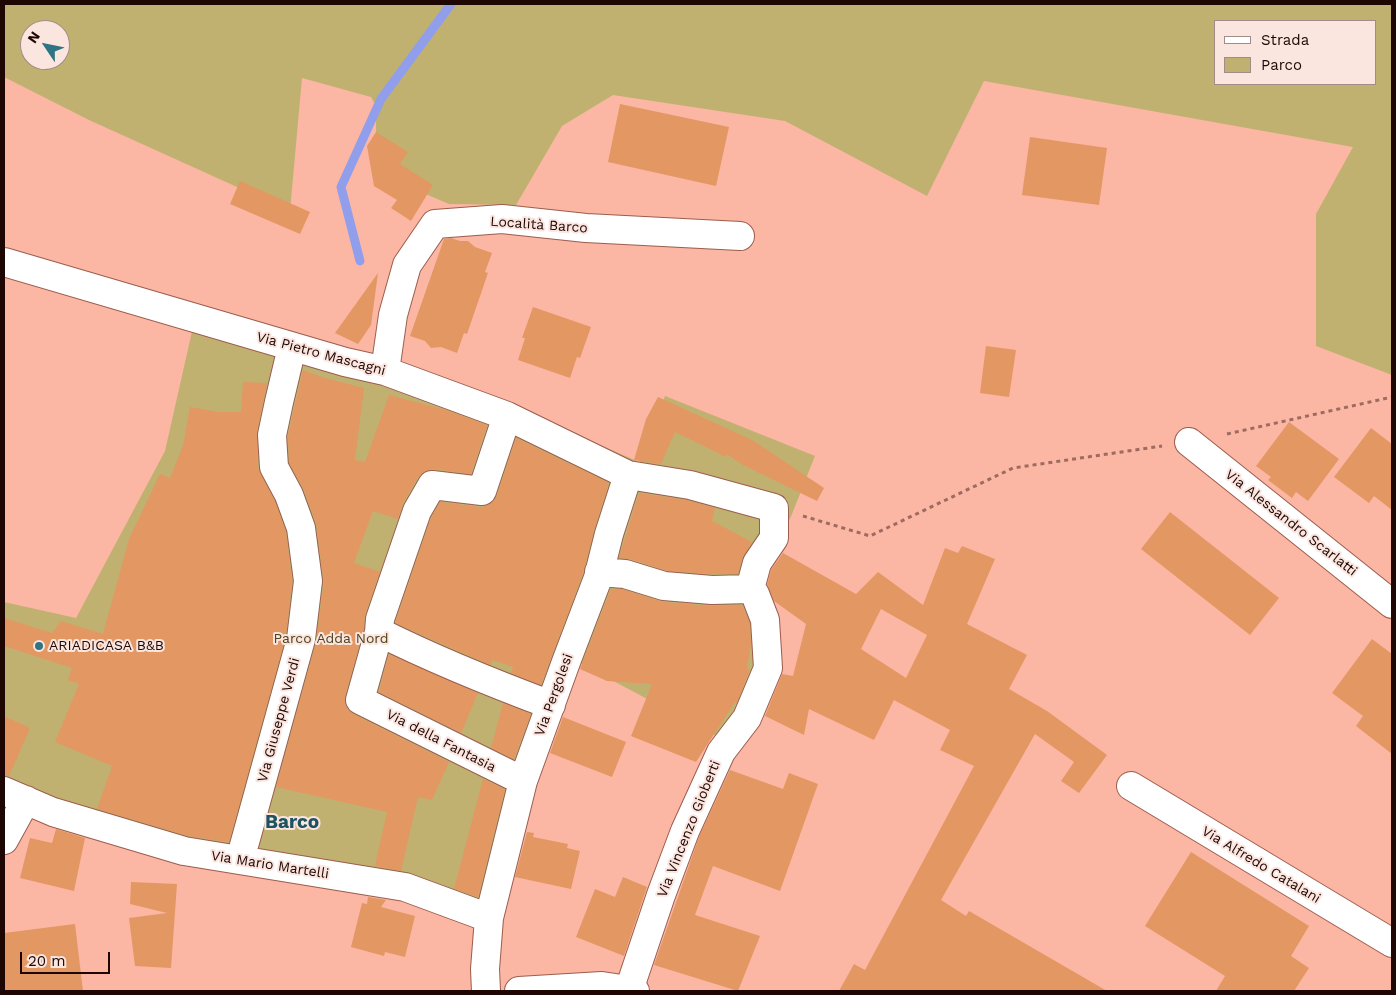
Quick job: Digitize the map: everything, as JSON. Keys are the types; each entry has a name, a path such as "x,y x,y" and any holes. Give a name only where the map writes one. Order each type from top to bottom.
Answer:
{"street":[{"name":"Località Barco","path":"386,371 393,315 407,266 435,224 502,219 586,228 740,236"},
{"name":"Via Pietro Mascagni","path":"4,262 292,347 386,371 508,416 628,475 690,485 774,508"},
{"name":"Via Giuseppe Verdi","path":"240,860 301,639 308,581 301,528 274,467 272,435 292,347"},
{"path":"508,416 482,491 432,484 417,511 380,619 379,632 431,658 498,686 552,705"},
{"name":"Via Alessandro Scarlatti","path":"1189,442 1392,604"},
{"name":"Via Pergolesi","path":"489,918 523,781 599,572 628,475"},
{"path":"599,572 626,574 664,586 712,590 750,589 757,563 774,538 774,508"},
{"name":"Via Vincenzo Gioberti","path":"632,991 661,895 685,830 721,752 747,718 768,668 765,620 755,594 750,589"},
{"name":"Via della Fantasia","path":"379,632 360,700 523,781"},
{"name":"Via Alfredo Catalani","path":"1131,786 1392,944"},
{"name":"Via Mario Martelli","path":"4,840 15,796 53,812 184,851 406,888 489,918"},
{"path":"486,991 485,969 489,918"},
{"path":"519,991 602,986 632,991"}],"path":[{"path":"774,508 870,536 1013,468 1189,442 1392,398"}],"green space":[{"path":"4,4 1392,4 1392,375 1316,346 1316,214 1353,147 984,81 927,196 785,121 613,95 562,126 516,205 449,204 376,173 376,106 371,97 302,78 290,211 89,120 4,77"},
{"name":"Parco Adda Nord","path":"193,327 354,366 462,385 639,462 665,396 815,456 792,514 768,565 753,608 756,664 726,741 574,660 494,912 4,800 4,602 76,618 165,451"}],"building":[{"path":"620,104 729,127 716,186 608,162"},
{"path":"376,132 408,152 400,164 433,185 411,221 391,208 397,200 374,186 367,146"},
{"path":"1030,137 1107,148 1099,205 1022,195"},
{"path":"240,181 310,212 300,234 230,204"},
{"path":"451,238 468,241 475,247 492,253 485,272 488,273 467,334 464,333 457,353 441,347 431,348 425,341 410,336 444,239"},
{"path":"378,273 371,325 358,344 335,333"},
{"path":"533,307 591,327 580,358 577,357 570,378 518,360 525,338 522,338"},
{"path":"986,346 1016,350 1009,397 980,393"},
{"path":"303,370 364,388 355,460 365,462 389,395 446,410 487,425 471,474 434,469 426,471 418,477 403,503 398,519 373,511 354,563 380,572 365,614 364,629 345,696 347,709 353,714 449,762 432,800 418,797 401,871 375,866 387,812 276,787 316,643 324,583 316,523 304,490 289,463 288,436"},
{"path":"243,382 267,383 257,432 258,468 275,501 286,532 292,581 286,636 229,842 188,836 97,809 112,766 55,742 79,684 68,680 72,668 4,646 4,618 52,633 61,621 103,634 129,539 160,474 170,478 183,446 190,407 218,412 241,412"},
{"path":"658,397 752,440 824,488 817,501 743,465 727,454 726,457 675,432 661,464 634,460 646,419"},
{"path":"1289,422 1339,459 1308,501 1296,492 1292,498 1268,480 1271,477 1256,466"},
{"path":"1371,428 1392,444 1392,510 1374,496 1369,503 1334,477"},
{"path":"516,438 609,483 583,573 541,685 511,673 513,667 493,660 490,665 395,623 431,518 440,502 480,507 487,506 493,502 497,496"},
{"path":"639,493 687,500 715,508 712,521 752,542 742,559 738,574 667,571 630,559 619,558"},
{"path":"1170,512 1279,598 1250,635 1141,549"},
{"path":"962,546 995,559 967,624 1027,655 1009,689 1047,711 1107,755 1079,793 1061,781 1074,762 1035,734 941,900 966,916 969,911 1107,991 839,991 854,964 865,970 974,766 940,750 950,730 894,700 874,740 809,709 804,735 765,716 782,674 793,676 806,624 774,601 767,585 771,570 783,553 856,594 878,572 923,605 945,548 958,553","holes":["881,609 927,635 906,678 861,649"]},
{"path":"611,589 622,589 663,602 711,606 742,605 750,623 751,644 747,669 750,669 737,703 735,702 696,762 631,736 652,684 607,681 580,669"},
{"path":"1372,639 1392,654 1392,754 1356,726 1363,716 1332,693"},
{"path":"389,654 478,693 461,733 379,692"},
{"path":"503,703 531,714 514,759 491,748"},
{"path":"4,716 30,728 9,776 4,776"},
{"path":"563,717 626,742 612,777 550,753"},
{"path":"730,770 783,789 789,773 818,784 780,891 713,866 695,915 760,936 738,991 654,965 699,837"},
{"path":"483,779 505,789 478,897 454,889"},
{"path":"56,829 85,838 74,891 20,878 30,838 52,843"},
{"path":"527,832 534,833 533,837 568,844 567,848 580,851 571,889 515,877"},
{"path":"1191,852 1309,926 1291,956 1309,968 1294,991 1216,991 1225,976 1145,926"},
{"path":"623,877 647,887 624,956 576,937 595,889 615,897"},
{"path":"131,882 177,884 171,968 135,966 129,918 167,913 130,904"},
{"path":"368,897 386,900 381,907 415,916 405,957 385,952 384,956 351,947 362,903 367,904"},
{"path":"75,924 83,991 4,991 4,933"}],"waterway":[{"path":"360,261 341,187 381,99 451,4"}],"place":[{"name":"ARIADICASA B&B","path":"39,646"}],"district":[{"name":"Barco","path":"292,822"}]}
